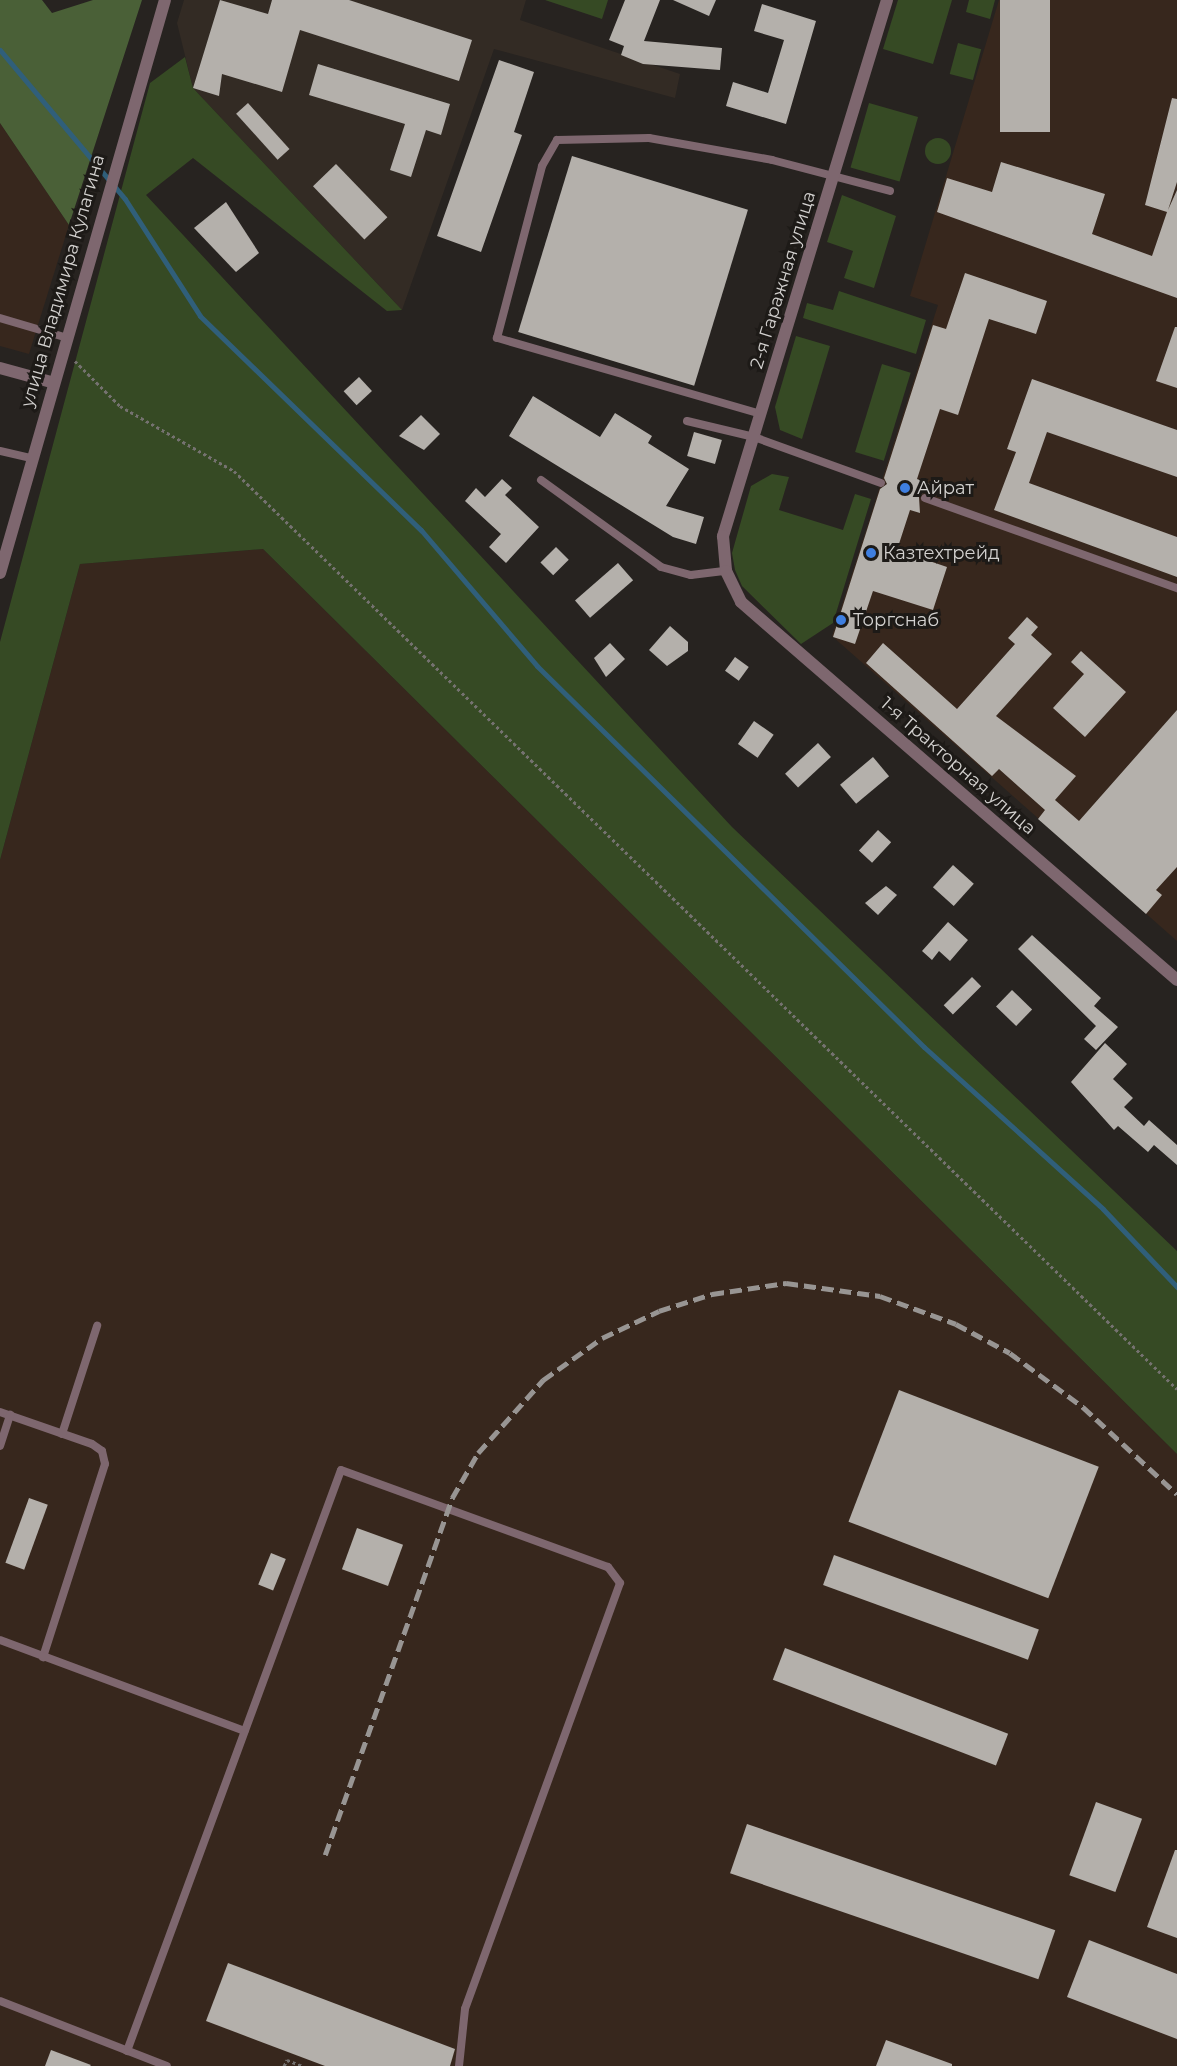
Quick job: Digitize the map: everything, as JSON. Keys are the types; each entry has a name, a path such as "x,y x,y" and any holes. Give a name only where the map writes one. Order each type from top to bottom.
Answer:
{"street":[{"name":"улица Владимира Кулагина","path":"0,573 51,382 165,0"},
{"name":"2-я Гаражная улица","path":"726,571 723,536 887,0"},
{"path":"0,368 51,382"},
{"name":"1-я Тракторная улица","path":"726,571 741,602 1177,980"}],"lane":[{"path":"761,414 497,338 542,166 557,140 650,138 834,176 890,191"},
{"path":"0,318 63,342"},
{"path":"687,421 754,437 881,483"},
{"path":"0,451 30,458"},
{"path":"541,480 661,567 691,575 726,571"},
{"path":"925,498 1177,588"},
{"path":"62,1434 97,1326"},
{"path":"0,1412 102,1451 105,1464 43,1657"},
{"path":"0,1446 10,1415"},
{"path":"127,2051 341,1470 616,1573 617,1596 465,2009 459,2066"},
{"path":"0,1640 245,1731"},
{"path":"0,2001 167,2066"}],"path":[{"path":"63,342 120,406 234,471 1177,1389"},
{"path":"284,2066 287,2060 303,2066"}],"shaded area":[{"path":"184,0 526,0 520,20 680,74 675,98 494,49 402,310 193,88 177,23"},
{"path":"999,0 1177,0 1177,941 832,636 938,305 910,296"},
{"path":"0,123 69,225 29,354 0,346"},
{"path":"263,549 1177,1454 1177,2066 0,2066 0,860 80,564"}],"green space":[{"path":"0,0 42,0 52,13 93,0 142,0 69,225 0,123"},
{"path":"545,0 608,0 602,19"},
{"path":"898,0 952,0 933,64 883,49"},
{"path":"969,0 995,0 990,19 966,12"},
{"path":"958,43 981,49 973,80 950,74"},
{"path":"185,57 193,88 402,310 387,311 193,158 146,195 732,827 1177,1251 1177,1454 263,549 80,564 0,860 0,642 150,83"},
{"path":"869,103 918,117 900,181 851,167"},
{"path":"938,138 947,142 951,151 947,160 938,164 929,160 925,151 929,142"},
{"path":"842,195 896,216 874,288 844,278 853,251 827,242"},
{"path":"839,291 926,320 916,354 803,318 807,303 833,310"},
{"path":"796,336 830,346 802,439 780,430 775,407"},
{"path":"882,364 911,373 884,461 855,452"},
{"path":"772,474 789,477 779,510 843,530 855,494 871,499 833,623 801,644 742,586 735,570 732,553 751,486"}],"building":[{"path":"220,0 268,14 272,0 349,0 472,40 459,81 300,30 282,92 222,74 219,96 193,88"},
{"path":"625,0 660,0 644,41 722,48 720,70 643,64 621,55 624,46 609,40"},
{"path":"673,0 716,0 709,16"},
{"path":"1000,0 1050,0 1050,132 1000,132"},
{"path":"762,4 816,21 786,124 726,106 733,82 768,93 784,40 754,31"},
{"path":"499,60 534,72 514,132 522,135 481,252 437,236"},
{"path":"318,64 450,104 441,135 426,130 411,177 390,170 405,124 309,95"},
{"path":"1172,98 1177,99 1177,182 1168,210 1177,190 1177,298 937,212 947,178 992,192 1001,162 1105,194 1092,234 1152,256 1167,212 1145,205"},
{"path":"248,103 289,149 278,160 236,114"},
{"path":"572,156 748,210 694,386 518,332"},
{"path":"336,164 387,217 364,239 313,186"},
{"path":"226,202 259,253 236,272 194,228"},
{"path":"965,273 1047,301 1036,334 989,319 958,415 940,409 917,479 930,484 919,497 920,513 910,510 897,550 947,567 933,610 873,591 855,644 833,637 880,489 887,484 884,478 933,325 946,329"},
{"path":"1175,327 1177,327 1177,388 1156,381"},
{"path":"359,377 372,391 357,405 344,391"},
{"path":"1032,379 1177,430 1177,477 1047,432 1029,483 1177,537 1177,577 994,510 1016,452 1007,449"},
{"path":"533,396 600,437 615,413 652,436 648,443 689,469 666,506 704,517 696,544 673,537 509,436"},
{"path":"421,415 440,434 424,450 399,436"},
{"path":"694,432 722,440 715,464 687,456"},
{"path":"502,479 512,488 505,495 539,527 506,563 489,547 501,534 465,501 476,488 485,497"},
{"path":"556,547 569,560 553,575 540,563"},
{"path":"618,563 633,580 590,618 575,600"},
{"path":"1027,617 1038,627 1031,635 1052,654 996,716 1076,776 1055,800 1079,821 1177,710 1177,867 1156,890 1162,895 1146,914 1038,819 1045,810 999,769 992,776 866,663 883,643 957,709 1015,644 1008,638"},
{"path":"670,626 688,642 688,651 667,666 649,650"},
{"path":"610,643 625,659 606,677 594,658"},
{"path":"1081,651 1126,692 1085,737 1053,708 1084,674 1071,662"},
{"path":"735,657 749,667 739,681 725,671"},
{"path":"754,721 774,735 758,758 738,744"},
{"path":"818,743 831,757 798,788 785,774"},
{"path":"873,757 889,776 856,804 840,785"},
{"path":"878,830 891,842 872,863 859,850"},
{"path":"953,865 974,884 954,906 933,887"},
{"path":"886,886 897,895 878,915 865,903"},
{"path":"948,922 968,940 950,961 939,951 932,960 922,951"},
{"path":"1032,935 1101,998 1094,1006 1118,1027 1096,1050 1084,1039 1096,1026 1018,949"},
{"path":"972,977 981,986 953,1014 944,1005"},
{"path":"1012,990 1032,1009 1016,1026 996,1007"},
{"path":"1105,1043 1127,1064 1113,1079 1133,1098 1124,1107 1144,1126 1149,1120 1177,1145 1177,1165 1154,1145 1148,1152 1118,1126 1114,1130 1071,1082"},
{"path":"899,1390 1099,1467 1048,1598 848,1522"},
{"path":"29,1498 48,1505 24,1570 5,1563"},
{"path":"357,1528 403,1545 388,1586 342,1569"},
{"path":"271,1553 286,1559 273,1591 258,1585"},
{"path":"834,1555 1039,1630 1028,1660 823,1585"},
{"path":"785,1648 1008,1734 996,1765 773,1680"},
{"path":"1096,1802 1142,1819 1115,1892 1069,1875"},
{"path":"747,1824 1055,1930 1038,1979 730,1873"},
{"path":"1175,1850 1177,1850 1177,1938 1147,1927"},
{"path":"1089,1940 1177,1974 1177,2039 1067,1997"},
{"path":"228,1963 455,2049 450,2066 325,2066 206,2021"},
{"path":"886,2040 952,2064 952,2066 876,2066"},
{"path":"51,2050 91,2065 45,2066"}],"waterway":[{"path":"0,50 125,199 200,316 421,530 537,666 924,1047 1103,1209 1177,1287"}],"railway":[{"path":"325,1855 452,1498 478,1453 543,1380 602,1338 659,1311 712,1294 786,1283 880,1296 956,1324 1010,1353 1083,1407 1177,1494"}],"place":[{"name":"Айрат","path":"905,488"},
{"name":"Казтехтрейд","path":"871,553"},
{"name":"Торгснаб","path":"841,620"}]}
